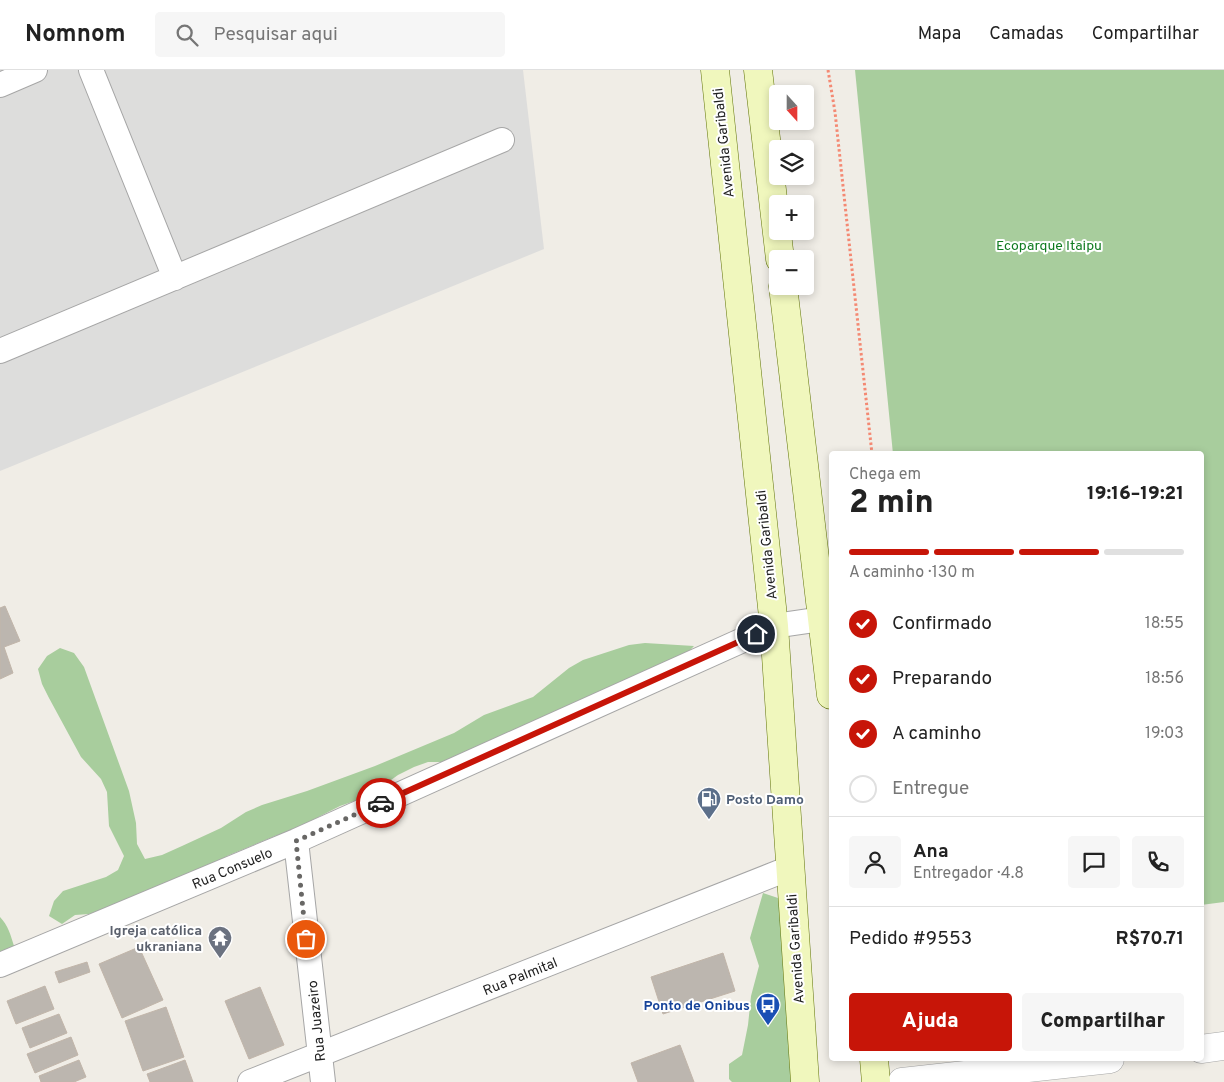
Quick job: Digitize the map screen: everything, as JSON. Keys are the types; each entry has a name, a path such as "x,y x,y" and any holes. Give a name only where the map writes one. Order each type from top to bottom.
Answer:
{"main road":[{"name":"Avenida Garibaldi","path":"715,70 774,626 805,1082"},
{"path":"758,70 779,250"},
{"path":"784,295 829,678"},
{"path":"874,1061 876,1082"}],"street":[{"path":"0,85 36,70"},
{"path":"91,70 175,278"},
{"path":"0,351 502,140"},
{"name":"Rua Consuelo","path":"0,965 296,841 774,626 822,619"},
{"name":"Rua Juazeiro","path":"296,841 323,1082"},
{"name":"Rua Palmital","path":"250,1082 320,1056 790,868"},
{"path":"1204,1048 1224,1046"},
{"path":"902,1082 1092,1061"}],"path":[{"path":"828,70 835,112 872,451"}],"shaded area":[{"path":"0,70 523,70 544,249 0,471"}],"green space":[{"name":"Ecoparque Itaipu","path":"855,70 1224,70 1224,902 1204,905 1204,451 893,451"},
{"path":"645,643 694,646 676,665 444,762 428,762 414,767 398,775 369,796 340,806 291,831 227,856 211,866 119,902 105,910 75,915 62,924 49,916 54,901 63,891 106,877 118,870 124,856 109,826 107,792 101,779 81,757 42,684 38,669 47,656 60,648 74,653 84,667 129,791 136,823 137,844 145,859 162,855 221,828 246,812 262,805 375,766 454,733 484,715 533,697 569,668 583,660 629,645"},
{"path":"763,893 778,898 788,909 800,1082 732,1082 729,1079 729,1064 742,1055 751,996 759,966 750,938"},
{"path":"0,917 7,927 14,946 0,957"}],"building":[{"path":"5,606 20,641 4,647 13,673 0,679 0,608"},
{"path":"139,947 163,1000 122,1018 99,964"},
{"path":"723,953 735,991 663,1014 651,977"},
{"path":"87,962 90,972 59,983 55,972"},
{"path":"45,986 54,1009 16,1024 7,1001"},
{"path":"260,987 284,1045 249,1059 225,1001"},
{"path":"166,1007 184,1057 143,1071 125,1021"},
{"path":"59,1014 67,1033 30,1048 22,1028"},
{"path":"71,1037 78,1055 35,1073 27,1054"},
{"path":"680,1045 694,1082 638,1082 631,1063"},
{"path":"79,1060 86,1077 74,1082 41,1082 39,1076"},
{"path":"185,1060 193,1082 150,1082 147,1074"}],"way so far":[{"path":"306,939 296,841 381,803"}],"place":[{"name":"Posto Damo","path":"709,820"},
{"name":"Igreja católica ukraniana","path":"220,959"},
{"name":"Ponto de Onibus","path":"768,1026"}],"route":[{"path":"381,803 756,634"}]}
